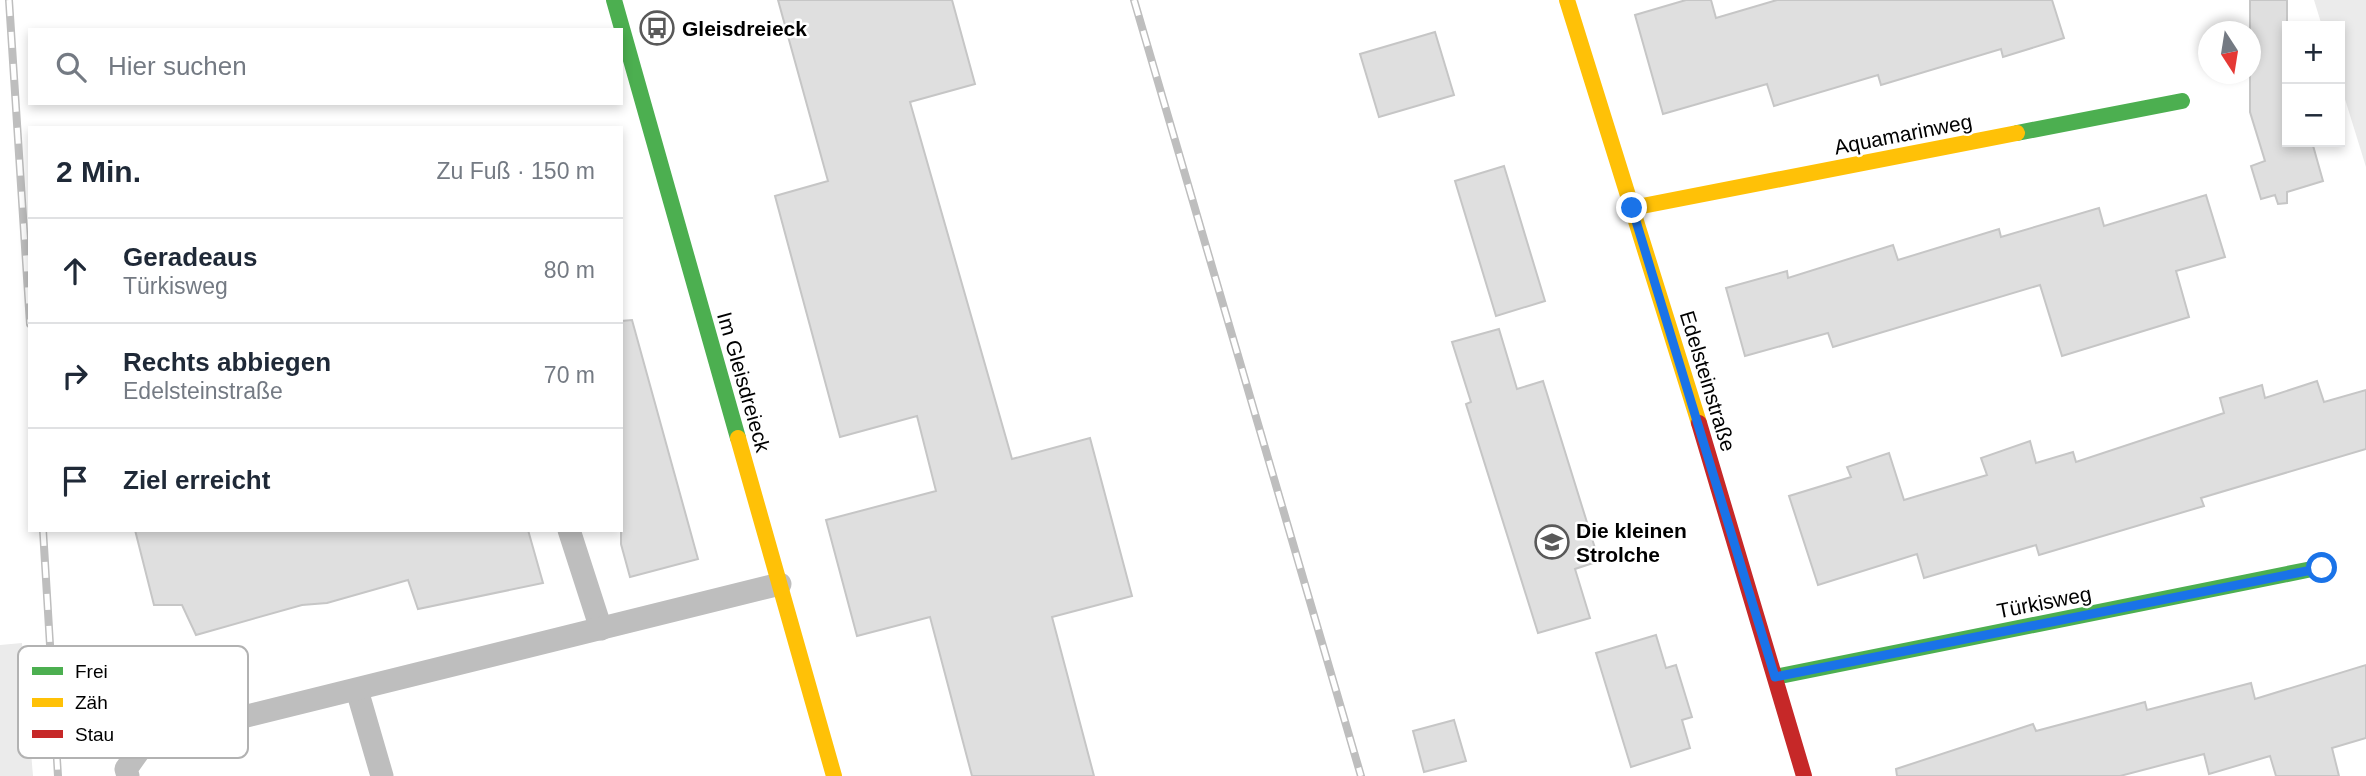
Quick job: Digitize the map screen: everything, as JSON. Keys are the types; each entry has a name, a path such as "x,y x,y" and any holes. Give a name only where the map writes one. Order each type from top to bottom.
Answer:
{"street":[{"name":"Im Gleisdreieck","path":"614,0 622,28"},
{"name":"Edelsteinstraße","path":"1567,0 1804,776"},
{"name":"Im Gleisdreieck","path":"623,32 834,776"},
{"name":"Aquamarinweg","path":"1632,208 2182,101"},
{"name":"Türkisweg","path":"1775,677 2322,568"}],"lane":[{"path":"570,532 601,629"},
{"path":"248,716 780,584"},
{"path":"357,690 382,776"},
{"path":"128,776 126,769 134,758"}],"shaded area":[{"path":"2314,0 2366,0 2366,167 2345,99 2345,21 2320,21"},
{"path":"22,643 22,646 18,646 18,758 32,758 33,776 0,776 0,645"}],"building":[{"path":"778,0 952,0 975,84 910,102 1012,459 1090,438 1132,596 1052,617 1094,776 972,776 930,617 857,636 826,520 936,491 917,416 840,437 775,196 828,181"},
{"path":"1686,0 1711,0 1716,18 1777,0 2052,0 2064,38 2003,57 2001,49 1881,85 1878,75 1774,106 1767,84 1663,114 1635,15"},
{"path":"2250,0 2287,0 2287,21 2282,21 2282,147 2313,147 2323,181 2287,192 2287,203 2278,204 2275,195 2261,199 2251,166 2265,161 2250,112 2250,84 2261,84 2261,21 2250,21"},
{"path":"1435,32 1454,95 1379,117 1360,54"},
{"path":"1504,166 1545,301 1496,316 1455,181"},
{"path":"2206,195 2225,257 2176,271 2189,317 2062,356 2040,285 1833,347 1828,333 1745,356 1726,288 1787,271 1788,278 1893,245 1898,260 1999,229 2001,237 2099,208 2104,226"},
{"path":"632,320 698,559 630,577 621,544 623,321"},
{"path":"1499,329 1517,389 1543,381 1599,561 1575,569 1590,618 1538,633 1466,404 1471,402 1452,342"},
{"path":"2317,381 2324,402 2366,390 2366,449 2201,498 2204,506 2039,555 2036,545 1924,578 1917,554 1818,585 1789,496 1851,477 1847,467 1889,453 1904,500 1987,475 1981,458 2030,441 2036,463 2073,452 2076,462 2224,413 2220,398 2262,385 2265,398"},
{"path":"136,532 529,532 543,583 418,609 408,580 327,603 302,605 196,635 182,605 154,605"},
{"path":"1656,635 1666,668 1676,665 1692,717 1682,720 1690,748 1631,767 1596,653"},
{"path":"2366,665 2366,738 2332,748 2339,776 2276,776 2270,756 2209,774 2204,754 2120,776 1897,776 1896,769 2033,724 2036,731 2145,702 2147,710 2251,683 2255,699"},
{"path":"1454,720 1466,761 1424,772 1413,731"}],"railway":[{"path":"9,0 28,293"},
{"path":"1134,0 1361,776"},
{"path":"43,532 50,646"},
{"path":"57,758 58,776"}],"traffic: fast":[{"path":"614,0 622,28"},
{"path":"623,32 738,438"},
{"path":"2017,133 2182,101"},
{"path":"1775,677 2322,567"}],"traffic: slow":[{"path":"1567,0 1699,423"},
{"path":"1632,208 2017,133"},
{"path":"738,438 834,776"}],"traffic: jam":[{"path":"1699,423 1804,776"}],"place":[{"name":"Gleisdreieck","path":"657,28"},
{"name":"Die kleinen Strolche","path":"1552,542"}],"route":[{"path":"1632,208 1775,677 2322,568"}]}
